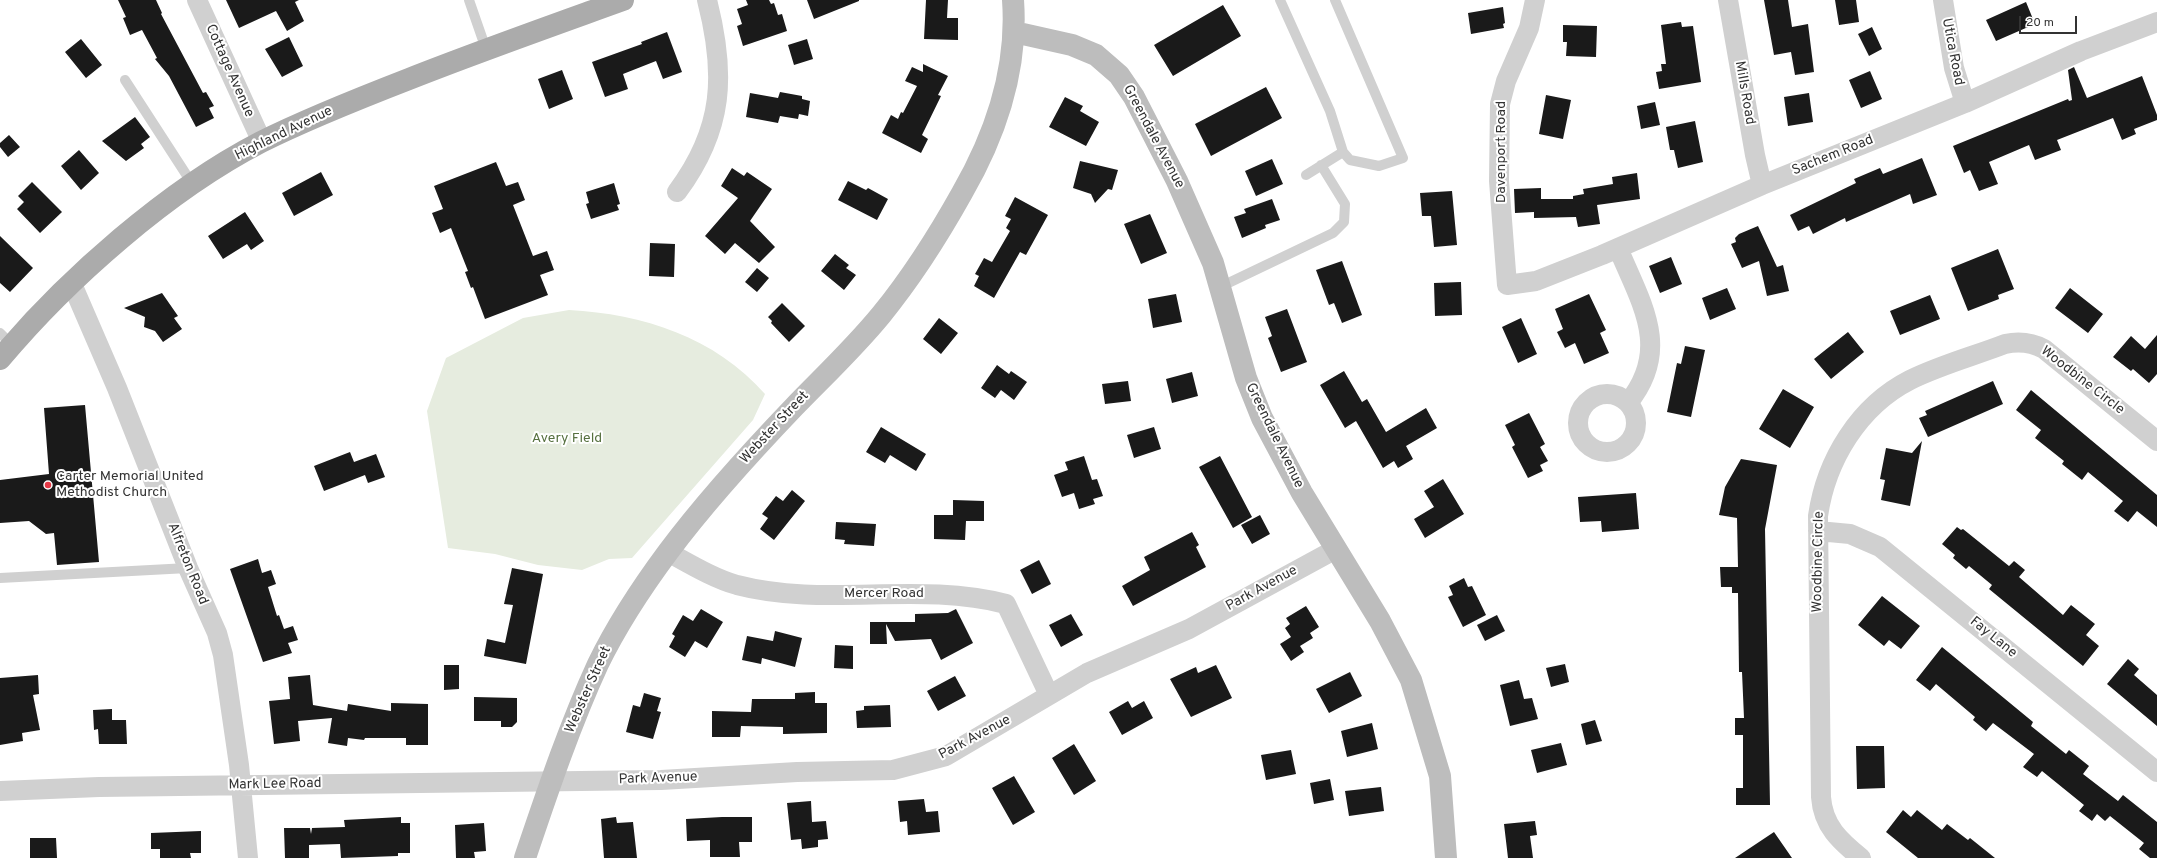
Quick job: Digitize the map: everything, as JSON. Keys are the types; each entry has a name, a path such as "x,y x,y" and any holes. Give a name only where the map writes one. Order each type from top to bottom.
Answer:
{"main road":[{"name":"Highland Avenue","path":"4,346 134,229 193,184 262,142 358,99 486,49 623,0"}],"street":[{"name":"Cottage Avenue","path":"197,0 262,142"},
{"path":"676,192 704,150 714,119 717,102 714,36 707,0"},
{"name":"Webster Street","path":"524,858 551,782 600,662 637,598 668,552 742,462 881,315 910,277 932,244 973,173 996,121 1008,78 1014,32 1013,0"},
{"name":"Davenport Road","path":"1507,285 1499,181 1500,104 1506,81 1529,28 1535,0"},
{"name":"Mills Road","path":"1728,0 1755,154 1762,185"},
{"name":"Utica Road","path":"1942,0 1954,68 1965,103"},
{"name":"Sachem Road","path":"1507,285 1536,281 1618,248 1762,185 1965,103 2069,56 2157,22"},
{"name":"Greendale Avenue","path":"1014,32 1072,45 1096,55 1119,75 1134,98 1181,188 1213,263 1246,378 1262,418 1280,454 1380,621 1411,680 1440,776 1446,858"},
{"path":"1618,248 1644,311 1651,335 1650,354 1644,378 1628,403"},
{"name":"Alfreton Road","path":"72,284 117,388 188,568 216,633 222,655 241,786 248,858"},
{"name":"Woodbine Circle","path":"1861,858 1831,831 1821,807 1818,531 1820,503 1833,465 1849,436 1872,407 1910,380 2005,344 2029,343 2044,349 2157,441"},
{"name":"Fay Lane","path":"1818,531 1850,534 1880,547 2157,772"},
{"name":"Park Avenue","path":"551,782 662,780 797,772 893,770 946,756 1013,718 1087,673 1189,629 1336,549"},
{"name":"Mercer Road","path":"668,552 698,568 736,584 792,594 949,594 980,597 1006,604 1049,695"},
{"name":"Mark Lee Road","path":"0,790 99,787 551,782"}],"lane":[{"path":"469,0 486,49"},
{"path":"1280,0 1330,111 1343,152 1350,160 1379,166 1403,158 1335,0"},
{"path":"125,80 193,184"},
{"path":"1306,174 1343,152"},
{"path":"1220,286 1333,233 1344,222 1345,204 1321,165"},
{"path":"0,578 188,568"}],"green space":[{"name":"Avery Field","path":"569,310 597,312 650,323 701,343 724,357 745,374 765,394 753,420 632,558 609,559 582,570 538,565 495,554 448,548 427,411 446,358 523,318"}],"building":[{"path":"118,0 156,0 162,13 161,14 203,93 206,92 214,106 209,108 214,118 196,127 169,76 155,59 157,58 142,30 130,35 123,18 126,17"},
{"path":"226,0 299,0 295,2 304,21 287,31 276,11 239,28"},
{"path":"746,0 769,0 771,4 774,3 778,15 782,14 787,31 743,46 737,26 742,24 737,9 748,5"},
{"path":"807,0 859,0 859,1 814,19"},
{"path":"926,0 948,0 947,18 958,18 958,40 924,39"},
{"path":"1764,0 1788,0 1792,27 1808,24 1814,72 1795,75 1791,52 1774,55"},
{"path":"1835,0 1856,0 1859,22 1839,25"},
{"path":"2026,2 2035,24 1996,41 1986,20"},
{"path":"1223,5 1241,36 1173,76 1154,45"},
{"path":"1503,7 1505,23 1503,24 1504,28 1471,34 1468,13"},
{"path":"1681,22 1682,27 1693,26 1701,82 1659,89 1656,72 1662,71 1661,64 1666,64 1661,25"},
{"path":"1563,25 1597,26 1596,57 1566,56 1567,42 1563,42"},
{"path":"1872,27 1882,49 1869,56 1858,34"},
{"path":"667,32 682,72 663,79 656,61 623,74 628,89 605,97 592,62 642,44 641,42"},
{"path":"289,37 303,66 282,77 265,49"},
{"path":"81,39 102,65 86,78 65,52"},
{"path":"807,39 813,59 794,65 788,45"},
{"path":"923,64 948,76 938,95 941,96 922,135 928,139 921,153 882,133 891,115 898,119 901,112 903,113 917,86 905,81 912,67 923,72"},
{"path":"2074,67 2087,98 2142,76 2157,115 2157,120 2134,129 2136,134 2122,140 2113,118 2057,140 2061,150 2035,160 2029,145 1989,162 1998,184 1979,191 1970,170 1964,173 1953,146 2068,99 2069,101 2072,100 2068,70"},
{"path":"562,70 573,99 549,109 538,79"},
{"path":"1870,71 1882,99 1861,108 1849,80"},
{"path":"1266,87 1282,118 1211,156 1195,124"},
{"path":"780,92 802,96 802,99 810,101 808,116 799,114 798,119 780,116 778,123 746,117 750,93 778,98"},
{"path":"1809,93 1813,122 1788,126 1784,97"},
{"path":"1546,95 1571,100 1563,139 1539,134"},
{"path":"1065,97 1083,106 1080,111 1099,122 1086,146 1049,127"},
{"path":"1655,102 1660,125 1641,129 1637,106"},
{"path":"135,117 150,137 141,144 144,148 126,161 102,141"},
{"path":"1695,121 1703,162 1678,168 1674,150 1670,150 1666,127"},
{"path":"9,135 20,147 8,157 0,147 0,143"},
{"path":"79,150 99,173 81,190 61,166"},
{"path":"1922,158 1937,195 1913,204 1910,194 1846,222 1845,218 1813,234 1809,226 1798,231 1790,215 1856,183 1854,179 1880,168 1883,174"},
{"path":"1272,159 1283,184 1256,196 1245,171"},
{"path":"1080,161 1118,170 1112,190 1108,189 1095,203 1091,194 1073,188"},
{"path":"496,162 506,186 518,182 525,200 513,205 533,256 547,251 554,270 540,275 548,295 485,319 473,287 471,288 465,272 468,271 451,228 440,233 432,213 443,209 434,186"},
{"path":"732,168 744,176 747,172 772,189 750,221 775,247 759,263 735,243 725,254 705,236 738,198 721,186"},
{"path":"321,172 333,195 294,216 282,193"},
{"path":"1637,173 1640,199 1597,205 1600,224 1578,227 1576,217 1534,218 1534,212 1515,213 1514,189 1541,188 1541,199 1573,199 1573,196 1584,194 1583,189 1613,184 1612,177"},
{"path":"848,181 866,190 868,188 888,199 877,220 838,200"},
{"path":"32,182 62,212 40,233 17,209 24,202 18,196"},
{"path":"614,183 620,204 617,205 619,210 591,219 586,204 589,203 586,192"},
{"path":"1452,191 1457,245 1434,247 1431,216 1422,216 1420,193"},
{"path":"1015,197 1048,215 1026,255 1020,252 994,298 974,286 979,276 975,274 984,258 992,262 1010,231 1006,228 1011,219 1005,216"},
{"path":"1272,199 1280,220 1265,225 1266,228 1242,238 1234,217 1246,213 1244,209"},
{"path":"245,212 264,241 251,250 247,244 223,259 208,236"},
{"path":"1150,214 1167,253 1141,264 1124,224"},
{"path":"1758,226 1777,267 1783,265 1789,291 1767,296 1759,261 1742,268 1731,244 1736,242 1735,238 1739,234"},
{"path":"0,236 33,268 10,292 0,283"},
{"path":"650,243 675,244 674,277 649,276"},
{"path":"1998,249 2014,289 1998,295 1999,299 1968,311 1951,268"},
{"path":"835,254 849,265 846,268 856,275 844,290 821,271"},
{"path":"1671,257 1682,284 1660,293 1649,266"},
{"path":"1342,261 1362,315 1342,323 1334,303 1329,305 1316,270"},
{"path":"757,268 769,278 757,292 745,282"},
{"path":"1461,282 1462,315 1435,316 1434,283"},
{"path":"1727,288 1736,309 1710,320 1702,298"},
{"path":"2070,288 2103,314 2088,333 2055,308"},
{"path":"162,293 178,316 174,318 182,329 163,342 155,331 144,327 145,317 124,308"},
{"path":"1176,294 1182,322 1153,328 1148,299"},
{"path":"1589,294 1606,330 1600,333 1609,353 1584,364 1575,343 1565,348 1557,332 1563,329 1555,309"},
{"path":"1930,295 1940,319 1900,335 1890,311"},
{"path":"782,303 805,326 789,342 771,323 772,321 768,317"},
{"path":"1287,309 1307,362 1281,372 1268,338 1272,336 1265,317"},
{"path":"939,318 958,333 941,354 923,339"},
{"path":"1521,318 1537,354 1518,363 1502,327"},
{"path":"1848,332 1864,352 1831,379 1814,359"},
{"path":"2157,335 2157,374 2149,383 2133,369 2131,371 2113,357 2131,336 2145,349"},
{"path":"1685,346 1705,350 1691,417 1667,412 1677,363 1681,364"},
{"path":"997,365 1009,374 1011,371 1027,382 1014,400 1001,390 995,398 981,388"},
{"path":"1344,371 1362,402 1367,399 1386,432 1426,408 1437,428 1406,446 1413,459 1398,468 1394,461 1383,468 1356,421 1345,428 1320,385"},
{"path":"1192,372 1198,396 1172,403 1166,379"},
{"path":"1128,381 1131,401 1105,404 1102,384"},
{"path":"1993,381 2003,404 1928,437 1919,418 1927,415 1925,411"},
{"path":"1783,389 1814,407 1790,448 1759,429"},
{"path":"2031,390 2157,495 2157,527 2137,511 2128,522 2114,511 2123,501 2088,472 2082,480 2062,464 2064,461 2035,438 2041,430 2016,410"},
{"name":"Carter Memorial United Methodist Church","path":"85,405 99,562 57,565 54,533 46,534 29,521 0,523 0,480 49,474 44,408"},
{"path":"1529,413 1545,444 1540,447 1548,461 1540,465 1543,471 1528,478 1512,447 1515,445 1505,425"},
{"path":"881,427 926,454 916,471 890,455 885,463 866,452"},
{"path":"1154,427 1161,449 1134,458 1127,435"},
{"path":"1922,441 1910,506 1881,500 1885,480 1880,479 1886,448 1912,453"},
{"path":"350,452 354,462 376,454 385,477 368,483 365,475 324,491 314,466"},
{"path":"1084,456 1092,480 1097,479 1103,496 1093,499 1095,504 1079,509 1074,493 1062,497 1054,475 1068,470 1065,462"},
{"path":"1220,456 1252,517 1233,528 1199,467"},
{"path":"1741,459 1777,465 1765,529 1770,805 1736,805 1736,788 1743,788 1743,735 1735,735 1735,718 1744,718 1742,672 1739,672 1738,593 1732,593 1732,587 1721,587 1720,567 1738,567 1737,518 1719,515 1725,487"},
{"path":"1443,479 1464,514 1425,538 1414,519 1434,507 1424,491"},
{"path":"792,490 805,501 774,540 760,529 768,518 762,514 776,496 783,501"},
{"path":"1636,493 1639,529 1602,532 1601,521 1580,522 1578,497"},
{"path":"953,500 984,501 984,521 966,521 965,540 934,539 934,515 953,515"},
{"path":"1260,515 1270,534 1252,544 1241,525"},
{"path":"836,522 876,524 874,546 844,544 845,540 835,539"},
{"path":"1957,527 1961,530 1963,529 2009,566 2014,561 2025,570 2019,577 2063,615 2071,605 2095,624 2086,635 2099,646 2083,666 1989,589 1992,585 1969,566 1966,569 1953,558 1955,555 1942,544"},
{"path":"1192,532 1199,545 1196,547 1206,567 1133,606 1122,586 1150,570 1144,557"},
{"path":"258,559 262,573 271,570 276,584 268,587 277,616 279,615 284,629 293,626 298,640 288,643 292,653 263,662 230,569"},
{"path":"1039,560 1051,584 1032,594 1020,570"},
{"path":"512,568 543,574 526,664 484,656 487,639 505,643 513,605 504,604"},
{"path":"1464,578 1468,587 1472,586 1486,615 1463,627 1448,597 1453,595 1449,586"},
{"path":"1882,596 1920,626 1901,649 1889,640 1884,646 1858,625"},
{"path":"1306,606 1319,627 1310,633 1313,638 1300,646 1304,652 1291,661 1280,644 1291,637 1285,628 1290,624 1286,618"},
{"path":"701,609 723,622 707,648 695,641 685,657 669,647 675,636 672,634 683,615 693,621"},
{"path":"956,609 973,643 941,660 931,639 895,641 886,624 887,644 870,644 870,622 915,622 915,614 948,613"},
{"path":"1071,614 1083,635 1061,647 1049,625"},
{"path":"1497,615 1505,631 1485,641 1477,625"},
{"path":"775,631 802,638 795,667 762,658 761,664 742,660 747,636 773,641"},
{"path":"835,645 853,646 853,669 834,668"},
{"path":"1942,647 2033,722 2031,726 2066,754 2069,750 2089,766 2083,774 2118,801 2123,795 2157,822 2157,858 2150,858 2139,849 2144,843 2110,816 2105,821 2097,814 2092,821 2079,811 2084,805 2042,771 2037,777 2023,767 2034,754 1993,723 1986,731 1973,720 1975,717 1936,684 1930,691 1916,680"},
{"path":"2128,659 2139,669 2134,675 2157,695 2157,726 2107,684"},
{"path":"1565,664 1569,682 1551,687 1546,668"},
{"path":"444,665 459,665 459,689 444,690"},
{"path":"1216,665 1232,698 1191,717 1170,679 1196,667 1198,673"},
{"path":"1350,672 1362,696 1329,713 1316,689"},
{"path":"38,675 39,694 33,695 40,730 22,733 23,741 0,745 0,678"},
{"path":"310,675 313,705 347,711 348,704 391,711 391,703 428,704 428,745 406,745 406,738 365,738 364,740 348,738 347,746 328,743 332,718 298,721 300,741 274,744 269,701 290,699 288,677"},
{"path":"955,676 966,696 938,711 927,691"},
{"path":"1519,680 1524,699 1532,698 1538,719 1510,726 1500,685"},
{"path":"815,692 815,703 827,703 827,733 783,734 783,727 741,726 740,737 712,737 712,711 751,712 752,699 795,699 795,693"},
{"path":"644,693 661,698 657,711 661,712 653,739 626,732 633,705 640,707"},
{"path":"474,697 517,698 517,722 512,727 501,727 501,721 474,721"},
{"path":"1128,701 1132,708 1144,701 1153,718 1122,735 1109,712"},
{"path":"890,705 891,727 857,728 856,711 864,710 864,706"},
{"path":"112,709 112,720 126,720 127,744 99,744 98,729 94,730 93,710"},
{"path":"1595,720 1602,741 1586,745 1581,724"},
{"path":"1372,723 1378,749 1347,757 1341,731"},
{"path":"1561,743 1567,765 1537,773 1531,750"},
{"path":"1074,744 1096,781 1074,795 1052,758"},
{"path":"1856,746 1884,746 1885,788 1857,789"},
{"path":"1291,750 1296,774 1266,780 1261,755"},
{"path":"1014,776 1035,812 1013,825 992,788"},
{"path":"1330,779 1334,800 1314,804 1310,783"},
{"path":"1381,787 1384,811 1349,816 1345,791"},
{"path":"924,799 926,812 938,811 940,832 908,835 907,821 900,822 898,801"},
{"path":"811,801 812,822 826,821 828,839 818,840 818,847 802,849 801,839 791,840 787,803"},
{"path":"1903,810 1911,817 1917,810 1942,830 1947,824 1968,840 1970,838 1995,858 1918,858 1886,832"},
{"path":"401,817 401,823 410,823 410,853 398,853 398,856 341,858 340,844 309,845 309,858 285,858 284,828 310,828 311,834 312,828 345,827 344,820"},
{"path":"616,817 617,823 633,822 637,858 604,858 601,819"},
{"path":"752,817 752,842 739,842 740,857 710,857 710,840 687,841 686,819"},
{"path":"1535,821 1537,835 1530,836 1533,858 1508,858 1504,824"},
{"path":"484,823 486,851 474,852 475,858 456,858 455,825"},
{"path":"201,831 201,853 190,853 191,858 160,858 160,849 151,849 151,833"},
{"path":"1774,832 1792,858 1735,858"},
{"path":"30,838 56,838 57,858 30,858"}],"place":[{"name":"Carter Memorial United Methodist Church","path":"48,485"}]}
